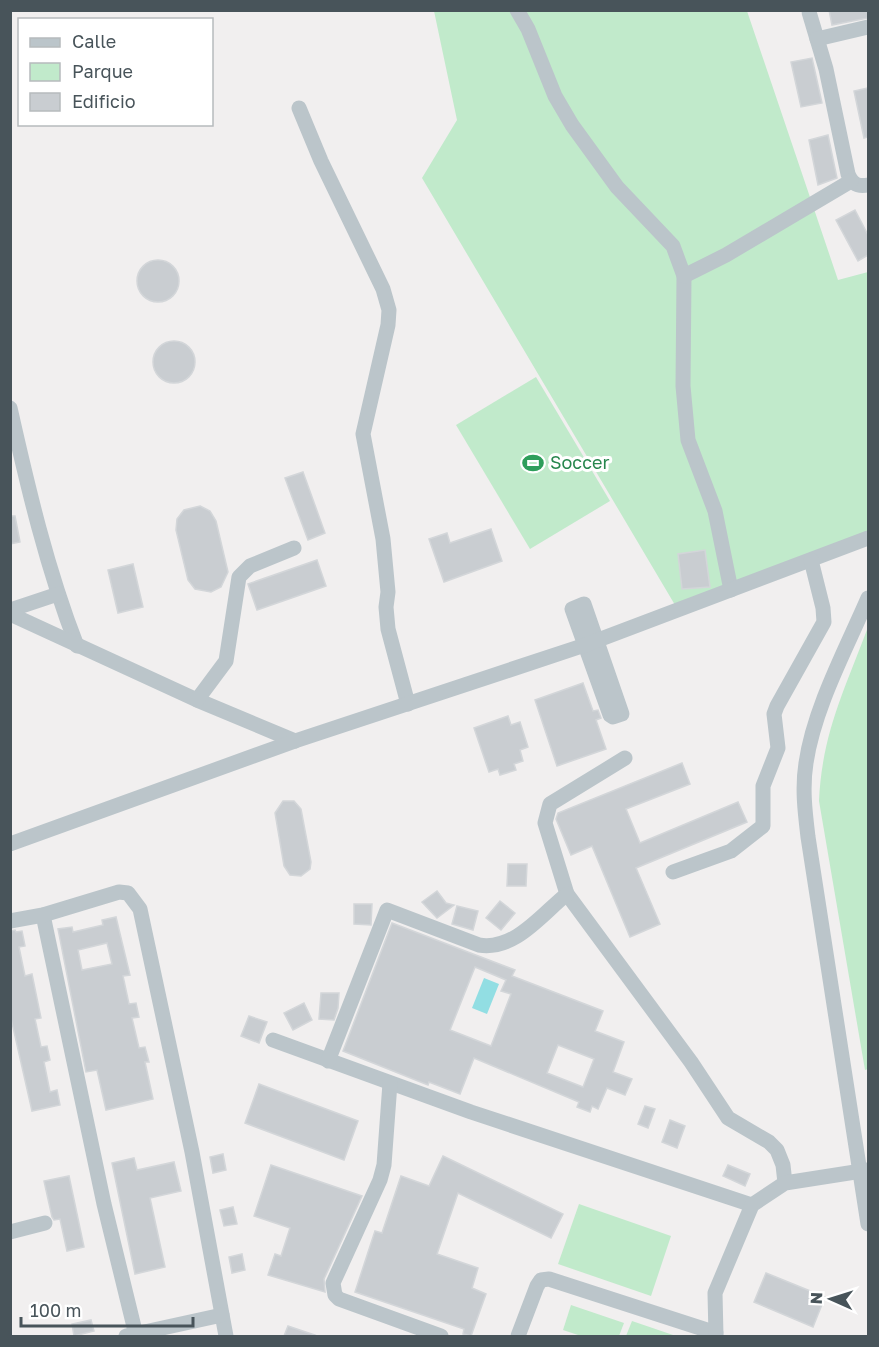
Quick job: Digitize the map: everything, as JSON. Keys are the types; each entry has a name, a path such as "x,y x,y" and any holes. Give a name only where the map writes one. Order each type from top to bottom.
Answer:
{"street":[{"path":"517,10 528,29 555,96 582,141 617,187 673,246 684,276 683,386 688,440 715,511 731,590"},
{"path":"809,12 818,39 851,181 858,186 868,186"},
{"path":"818,39 868,27"},
{"path":"299,108 321,161 383,289 389,310 363,434 383,539 388,591 386,607 388,629 408,704"},
{"path":"684,276 726,255 851,181"},
{"path":"10,408 25,476 58,594 77,646"},
{"path":"10,844 295,741 591,643 868,538"},
{"path":"197,700 226,661 239,577 249,566 294,548"},
{"path":"673,872 730,851 764,826 763,786 778,748 774,714 824,622 823,608 811,560"},
{"path":"10,610 58,594"},
{"path":"868,598 818,719 806,762 804,788 808,837 864,1171 868,1224"},
{"path":"578,607 606,686"},
{"path":"10,614 197,700 295,741"},
{"path":"625,758 550,804 546,812 547,833 567,894 691,1062 728,1118 769,1142 777,1150 783,1165 785,1183"},
{"path":"10,921 43,915 119,892 128,893 140,909 192,1152 226,1336"},
{"path":"328,1061 387,910 479,945 494,946 508,942 567,894"},
{"path":"43,915 131,1336 222,1316"},
{"path":"273,1040 390,1083 752,1205"},
{"path":"390,1083 384,1165 380,1180 332,1289 339,1299 441,1336"},
{"path":"518,1336 537,1286 541,1280 549,1279 716,1335 715,1293 752,1205 785,1183 864,1171"},
{"path":"10,1232 45,1223"}],"green space":[{"path":"434,11 747,11 838,280 868,272 868,541 675,605 422,178 457,120"},
{"name":"Soccer","path":"536,377 610,501 530,549 456,425"},
{"path":"868,627 868,1069 865,1070 819,801 821,777 830,732"},
{"path":"579,1204 671,1236 651,1296 558,1264"},
{"path":"571,1305 624,1323 619,1336 581,1336 563,1330"},
{"path":"632,1321 676,1336 626,1336"}],"water":[{"path":"484,978 499,984 487,1014 472,1008"}],"building":[{"path":"829,10 868,10 868,18 832,25"},
{"path":"812,58 822,103 801,107 791,62"},
{"path":"868,88 868,137 864,138 854,91"},
{"path":"828,135 837,178 818,185 809,140"},
{"path":"855,210 868,235 868,255 858,261 836,220"},
{"path":"158,260 166,261 173,266 178,273 178,289 173,296 166,301 158,302 150,301 143,296 138,289 137,281 138,273 143,266 150,261"},
{"path":"174,341 189,347 195,362 189,377 174,383 159,377 153,362 159,347"},
{"path":"303,472 325,533 308,540 285,478"},
{"path":"200,506 210,511 216,521 228,572 221,587 211,592 195,589 188,580 176,530 177,519 184,510"},
{"path":"10,516 15,516 20,542 10,544"},
{"path":"491,529 502,561 444,582 429,539 447,533 450,543"},
{"path":"705,550 710,587 682,589 678,554"},
{"path":"317,560 326,586 257,610 248,584"},
{"path":"133,564 143,607 118,613 108,570"},
{"path":"583,683 593,711 598,710 601,718 596,720 606,749 557,766 535,700"},
{"path":"508,716 511,725 520,722 528,747 520,750 523,761 514,764 516,770 500,775 498,769 489,772 474,728"},
{"path":"682,763 690,784 626,809 640,843 738,802 747,822 636,868 660,924 630,937 592,846 571,855 556,819 558,813"},
{"path":"283,801 294,801 301,809 311,862 310,869 301,876 290,875 284,866 275,813"},
{"path":"508,864 527,864 526,886 507,886"},
{"path":"437,891 446,903 454,905 437,918 422,902"},
{"path":"500,901 515,913 501,930 486,918"},
{"path":"354,904 372,904 371,925 354,924"},
{"path":"457,906 478,911 473,930 452,924"},
{"path":"116,917 130,975 123,976 129,1004 136,1003 139,1017 132,1018 139,1048 145,1047 149,1062 145,1062 153,1099 106,1110 97,1070 86,1072 58,929 72,927 73,932 103,925 102,920","holes":["107,943 112,964 82,970 78,950"]},
{"path":"392,923 515,970 512,976 603,1011 595,1031 624,1042 613,1072 632,1079 625,1095 607,1088 598,1109 592,1106 590,1112 577,1107 579,1102 474,1058 460,1094 429,1082 428,1085 343,1051","holes":["475,967 506,980 501,991 511,994 491,1046 450,1030","558,1045 594,1059 583,1087 547,1073"]},
{"path":"15,930 16,932 22,931 25,946 19,947 25,976 32,974 41,1018 35,1019 41,1047 47,1046 50,1060 44,1062 50,1092 57,1090 60,1105 32,1111 10,1014 10,931"},
{"path":"321,993 339,993 334,1020 319,1019"},
{"path":"304,1003 312,1020 293,1030 284,1013"},
{"path":"249,1016 267,1022 259,1043 241,1036"},
{"path":"259,1084 358,1121 344,1160 245,1123"},
{"path":"645,1106 655,1109 648,1128 638,1124"},
{"path":"670,1120 685,1126 677,1148 662,1142"},
{"path":"223,1154 226,1170 213,1173 210,1157"},
{"path":"443,1156 563,1214 551,1238 458,1193 437,1254 478,1268 472,1288 486,1294 471,1336 463,1334 464,1329 355,1292 375,1231 382,1233 401,1176 429,1186"},
{"path":"134,1158 137,1170 174,1162 181,1191 150,1198 165,1267 135,1274 112,1163"},
{"path":"271,1165 362,1196 324,1279 325,1292 268,1275 275,1254 281,1256 290,1228 254,1216"},
{"path":"728,1165 750,1174 745,1186 723,1176"},
{"path":"69,1176 84,1247 67,1251 60,1219 54,1220 52,1217 44,1181"},
{"path":"233,1207 237,1224 224,1226 220,1210"},
{"path":"242,1254 245,1270 232,1273 229,1257"},
{"path":"766,1273 825,1297 813,1327 754,1302"},
{"path":"91,1320 94,1331 74,1336 72,1324"},
{"path":"288,1326 315,1335 284,1336"}],"place":[{"name":"Soccer","path":"533,463"}]}
